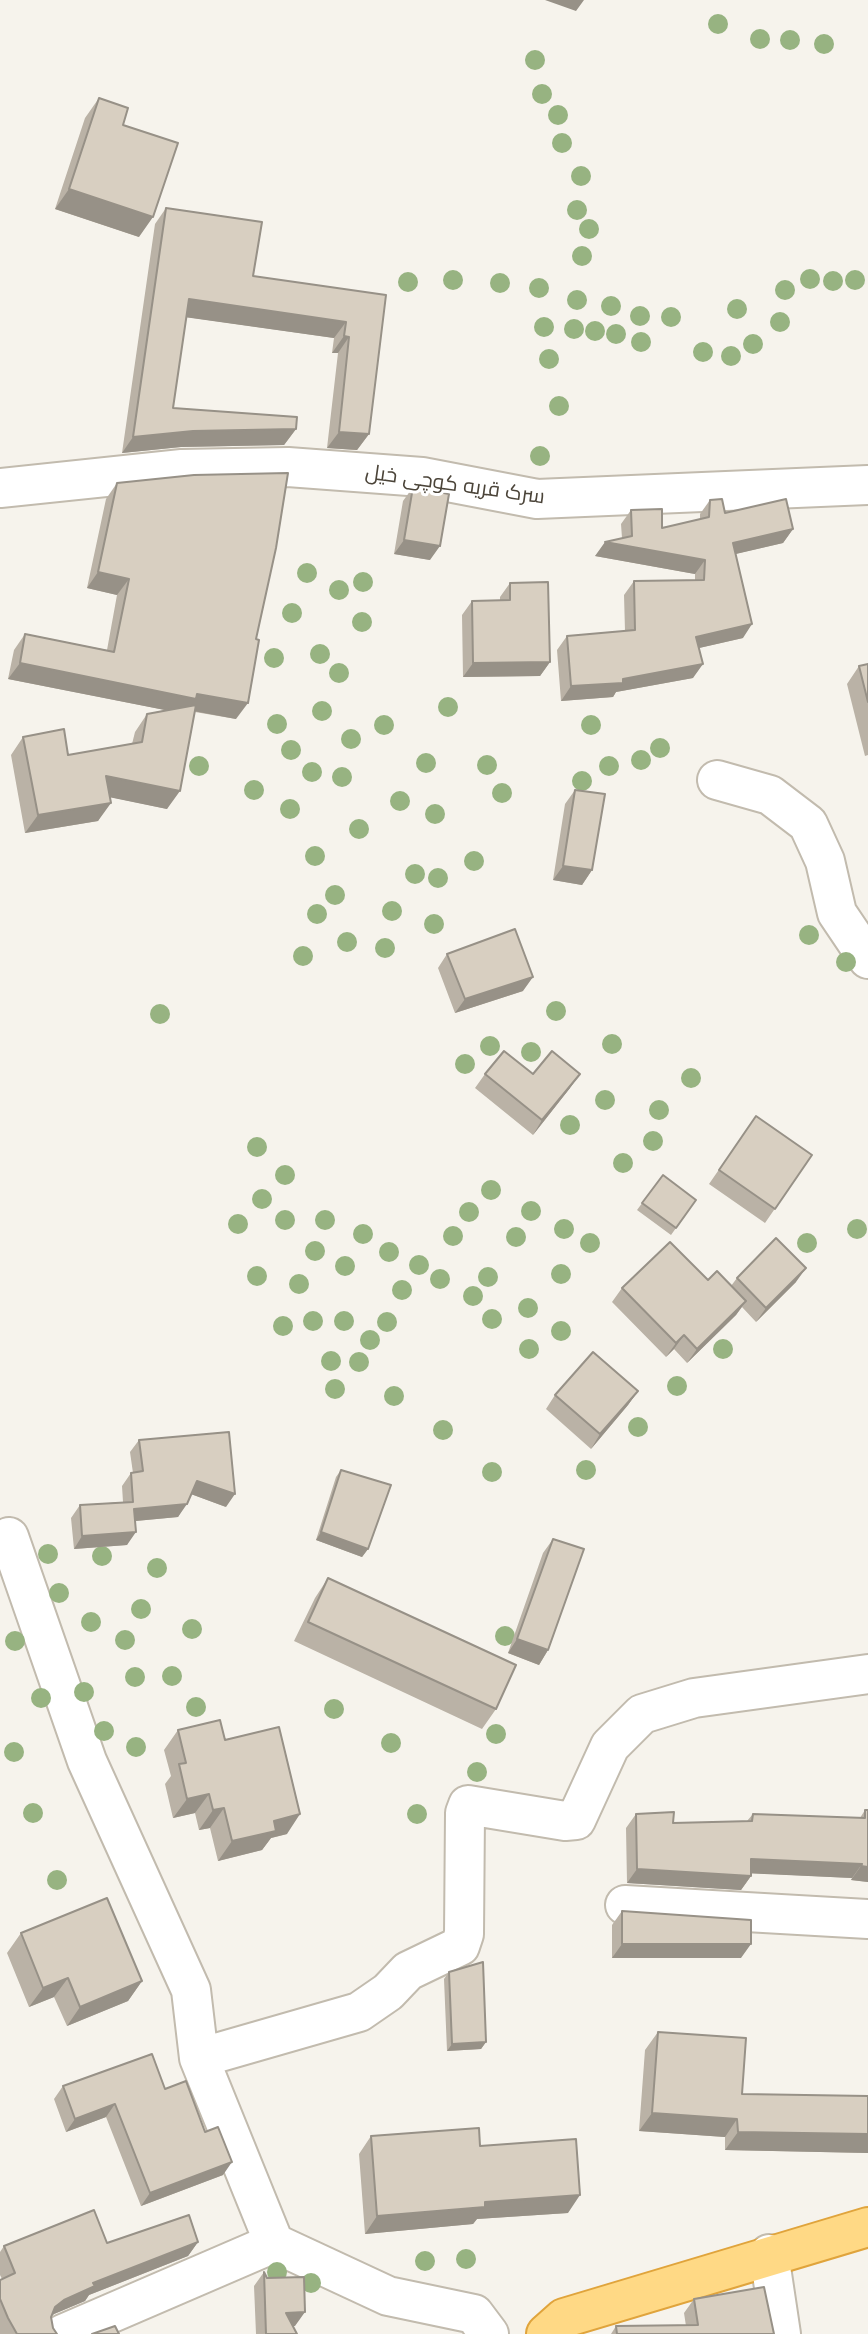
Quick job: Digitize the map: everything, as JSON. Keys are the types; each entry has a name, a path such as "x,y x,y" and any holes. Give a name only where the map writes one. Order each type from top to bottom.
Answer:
{"highway":[{"path":"546,2334 564,2318 769,2254 868,2227"}],"street":[{"name":"سرک قریه کوچی خیل","path":"0,488 182,469 288,467 422,477 537,499 868,485"},
{"path":"717,780 771,795 808,824 825,861 837,913 868,959"},
{"path":"9,1537 87,1761 191,1990 199,2058 274,2243 388,2296 474,2314 489,2334"},
{"path":"199,2058 359,2012 388,1992 408,1971 460,1946 464,1934 465,1813 468,1805 565,1821 576,1819 610,1746 642,1714 694,1698 868,1675"},
{"path":"625,1905 868,1919"},
{"path":"63,2334 274,2243"},
{"path":"769,2254 781,2334"}],"building":[{"path":"99,98 128,108 123,125 178,143 153,217 69,189"},
{"path":"166,208 262,222 253,276 386,295 369,434 339,432 349,337 344,336 346,322 189,299 173,408 297,417 296,429 193,431 133,437"},
{"path":"288,473 276,548 256,639 259,640 248,703 197,694 196,699 20,663 25,634 114,652 129,579 98,572 117,483 194,475"},
{"path":"413,487 449,494 440,546 404,540"},
{"path":"722,499 725,513 786,499 793,529 733,543 752,624 696,637 703,664 623,679 623,683 571,686 567,636 635,630 634,581 704,580 705,560 605,542 632,536 631,510 662,509 662,528 709,517 710,500"},
{"path":"548,582 550,662 473,663 472,601 510,600 510,583"},
{"path":"868,664 868,702 859,666"},
{"path":"196,705 180,791 106,776 111,803 38,815 23,737 64,729 68,755 142,742 147,714"},
{"path":"575,790 605,794 592,870 563,866"},
{"path":"515,929 533,977 465,999 447,954"},
{"path":"504,1051 533,1074 552,1051 580,1074 542,1120 485,1074"},
{"path":"756,1116 812,1155 775,1209 719,1170"},
{"path":"663,1175 696,1200 676,1228 642,1203"},
{"path":"776,1238 806,1268 766,1308 737,1278"},
{"path":"670,1242 708,1280 717,1271 746,1301 697,1349 684,1335 676,1343 622,1288"},
{"path":"593,1352 638,1391 600,1434 555,1395"},
{"path":"229,1432 235,1494 197,1481 187,1504 134,1509 136,1532 82,1536 80,1505 133,1502 131,1473 143,1471 139,1440"},
{"path":"341,1470 391,1485 368,1549 321,1532"},
{"path":"553,1539 584,1549 548,1650 517,1639"},
{"path":"328,1578 516,1665 496,1709 308,1622"},
{"path":"220,1720 225,1740 279,1727 300,1814 274,1821 276,1831 232,1841 224,1808 213,1810 209,1794 187,1799 179,1764 186,1763 178,1730"},
{"path":"865,1810 868,1810 868,1867 861,1866 862,1864 751,1859 751,1876 637,1869 636,1814 674,1812 673,1823 752,1821 753,1814 865,1818"},
{"path":"107,1898 142,1981 80,2007 68,1978 43,1988 21,1933"},
{"path":"622,1911 751,1920 751,1944 622,1944"},
{"path":"483,1962 486,2042 452,2044 449,1972"},
{"path":"658,2032 746,2038 742,2094 868,2096 868,2134 738,2132 737,2119 652,2113"},
{"path":"152,2054 165,2089 186,2081 205,2132 218,2127 232,2162 150,2193 115,2104 75,2119 63,2086"},
{"path":"479,2128 480,2146 576,2139 580,2195 485,2202 485,2207 377,2216 371,2136"},
{"path":"94,2210 107,2243 189,2215 198,2242 93,2283 95,2286 64,2300 55,2307 51,2317 57,2334 17,2334 0,2299 0,2280 15,2273 4,2246"},
{"path":"264,2272 267,2278 304,2277 305,2312 286,2313 297,2334 266,2334"},
{"path":"764,2287 774,2334 617,2334 616,2326 698,2325 694,2299"},
{"path":"115,2326 119,2334 92,2334"}]}
